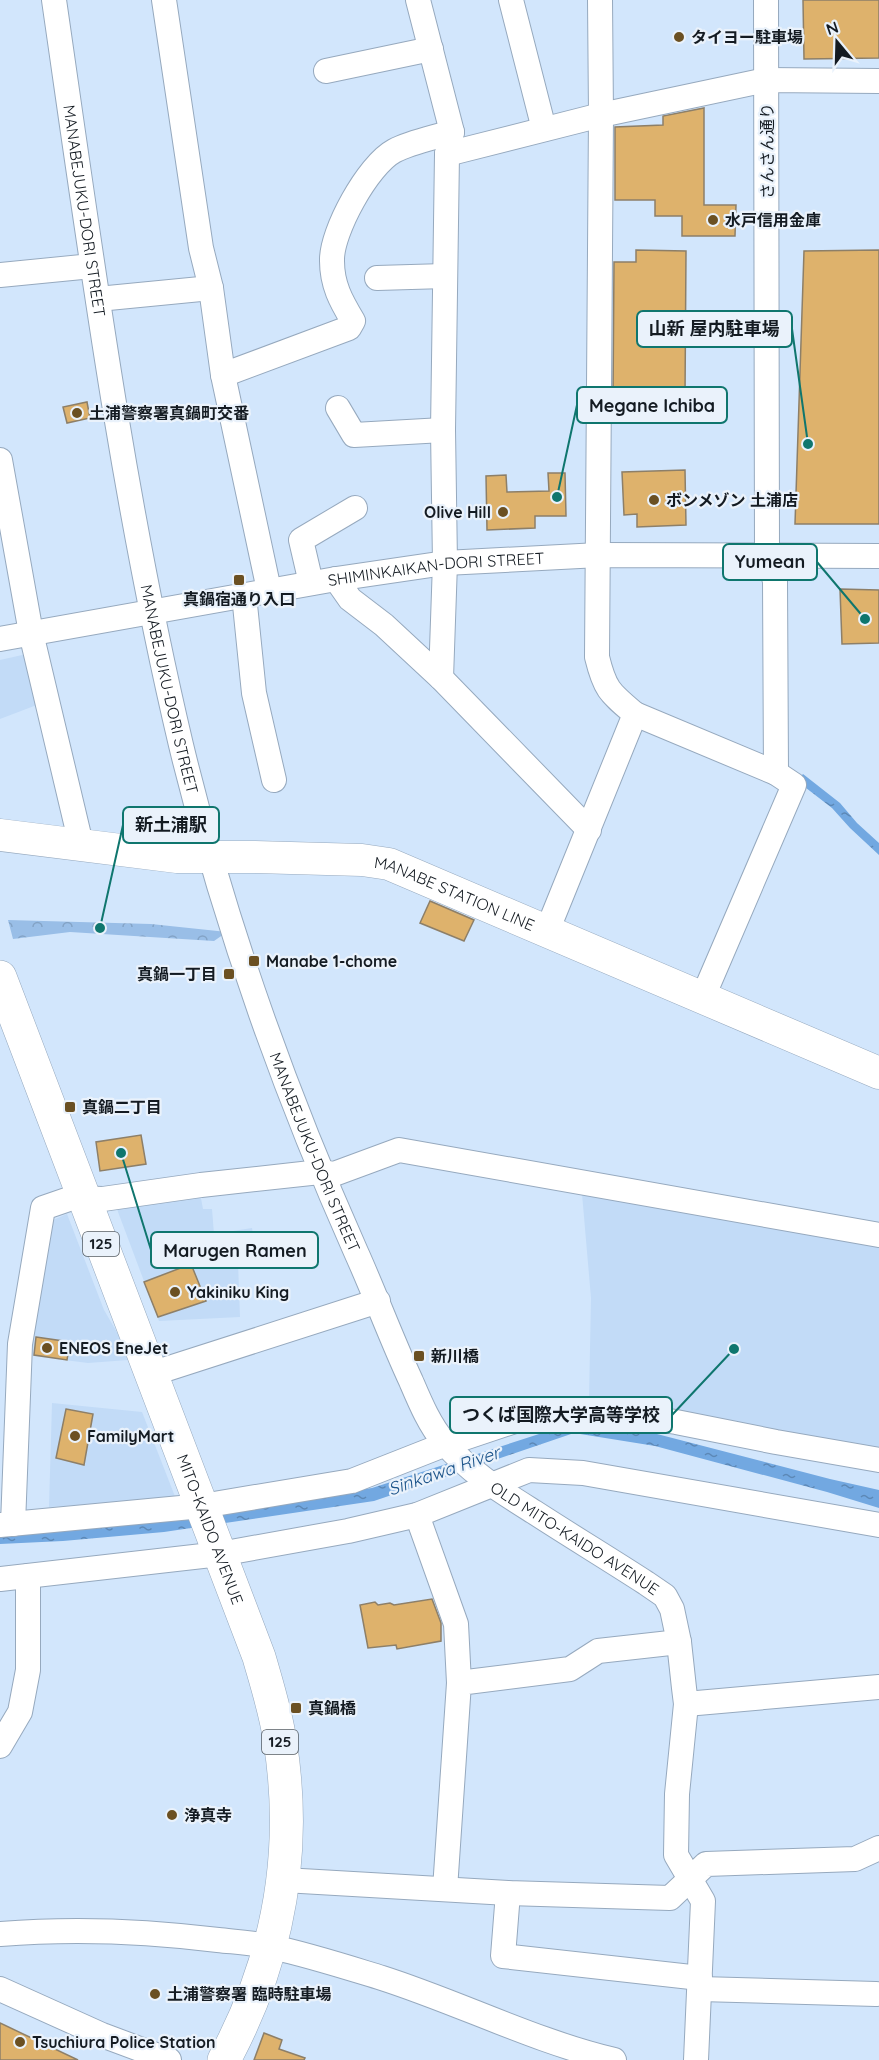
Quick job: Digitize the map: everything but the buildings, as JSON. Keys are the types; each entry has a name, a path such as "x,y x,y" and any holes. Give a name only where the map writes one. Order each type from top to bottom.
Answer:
{"highway":[{"name":"MITO-KAIDO AVENUE","path":"0,977 259,1657 280,1738 286,1815 284,1880 271,1946 252,2001 224,2060"}],"main road":[{"name":"MANABE STATION LINE","path":"0,835 177,857 350,859 389,864 879,1074"}],"street":[{"name":"MANABEJUKU-DORI STREET","path":"54,0 126,481 181,745 211,858 252,991 320,1172 419,1399 432,1426 451,1450"},
{"path":"164,0 201,248 211,288 223,375 269,590"},
{"path":"418,0 431,50 449,143 443,430 445,563 441,678"},
{"path":"511,0 544,129"},
{"path":"600,0 597,657 599,667 610,693 635,714 776,773 794,784 702,999"},
{"name":"さんさん通り","path":"766,0 767,555 776,581 776,773"},
{"path":"326,71 431,50"},
{"path":"223,375 349,328 353,321 336,292 332,260 338,231 355,195 369,175 393,151 544,129 766,80 879,81"},
{"path":"0,275 92,266"},
{"path":"377,278 445,276"},
{"path":"98,299 211,288"},
{"path":"338,408 354,435 443,430"},
{"path":"0,460 31,633 81,844"},
{"path":"311,583 300,540 355,508"},
{"name":"SHIMINKAIKAN-DORI STREET","path":"0,639 269,590 445,563 598,555 879,556"},
{"path":"336,579 351,599 384,625 441,678 589,830"},
{"path":"244,595 254,693 273,780"},
{"path":"547,931 635,714"},
{"path":"879,1235 399,1150 334,1174 320,1172 103,1199 72,1198 42,1208 20,1344 6,1525 203,1508 352,1481 451,1450 530,1416 587,1409 676,1422 879,1460"},
{"path":"151,1374 378,1301"},
{"name":"OLD MITO-KAIDO AVENUE","path":"451,1450 486,1481 665,1596 672,1609 679,1642 686,1704 677,1794 676,1855 704,1901 696,2060"},
{"path":"0,1579 348,1531 417,1515 486,1481 529,1470 583,1473 879,1526"},
{"path":"417,1515 456,1624 459,1683 445,1889"},
{"path":"0,1746 10,1706 28,1670 28,1576"},
{"path":"459,1683 570,1670 598,1651 679,1642"},
{"path":"686,1704 879,1687"},
{"path":"284,1880 508,1893 670,1898 706,1864 855,1859 879,1848"},
{"path":"508,1893 503,1956 700,1984 876,1994"},
{"path":"0,1934 103,1931 187,1936 271,1946 382,1978 531,2035 614,2060"},
{"path":"0,1989 102,2035 169,2060"}],"shaded area":[{"path":"31,653 42,703 0,719 0,660"},
{"path":"581,1182 879,1235 879,1454 589,1400 591,1298"},
{"path":"200,1193 203,1209 212,1209 214,1234 252,1228 257,1260 238,1262 240,1317 159,1321 115,1204"},
{"path":"67,1214 104,1310 122,1341 128,1360 88,1363 26,1355 46,1223"},
{"path":"52,1403 142,1412 176,1499 49,1507"}],"green space":[{"path":"8,920 151,924 227,932 214,941 70,932 13,939"}],"water":[{"path":"803,774 840,803 879,843 879,855 832,808 797,781"},
{"name":"Sinkawa River","path":"567,1425 657,1434 879,1490 879,1508 655,1446 574,1433 374,1501 164,1532 0,1544 0,1534 63,1531 162,1519 372,1488"}],"place":[{"name":"タイヨー駐車場","path":"679,37"},
{"name":"水戸信用金庫","path":"713,220"},
{"name":"土浦警察署真鍋町交番","path":"77,413"},
{"name":"山新 屋内駐車場","path":"808,444"},
{"name":"Megane Ichiba","path":"557,497"},
{"name":"ボンメゾン 土浦店","path":"654,500"},
{"name":"Olive Hill","path":"503,512"},
{"name":"真鍋宿通り入口","path":"239,580"},
{"name":"Yumean","path":"865,619"},
{"name":"新土浦駅","path":"100,928"},
{"name":"Manabe 1-chome","path":"254,961"},
{"name":"真鍋一丁目","path":"229,974"},
{"name":"真鍋二丁目","path":"70,1107"},
{"name":"Marugen Ramen","path":"121,1153"},
{"name":"Yakiniku King","path":"175,1292"},
{"name":"ENEOS EneJet","path":"47,1348"},
{"name":"つくば国際大学高等学校","path":"734,1349"},
{"name":"新川橋","path":"419,1356"},
{"name":"FamilyMart","path":"75,1436"},
{"name":"真鍋橋","path":"296,1708"},
{"name":"浄真寺","path":"172,1815"},
{"name":"土浦警察署 臨時駐車場","path":"155,1994"},
{"name":"Tsuchiura Police Station","path":"20,2042"}]}
